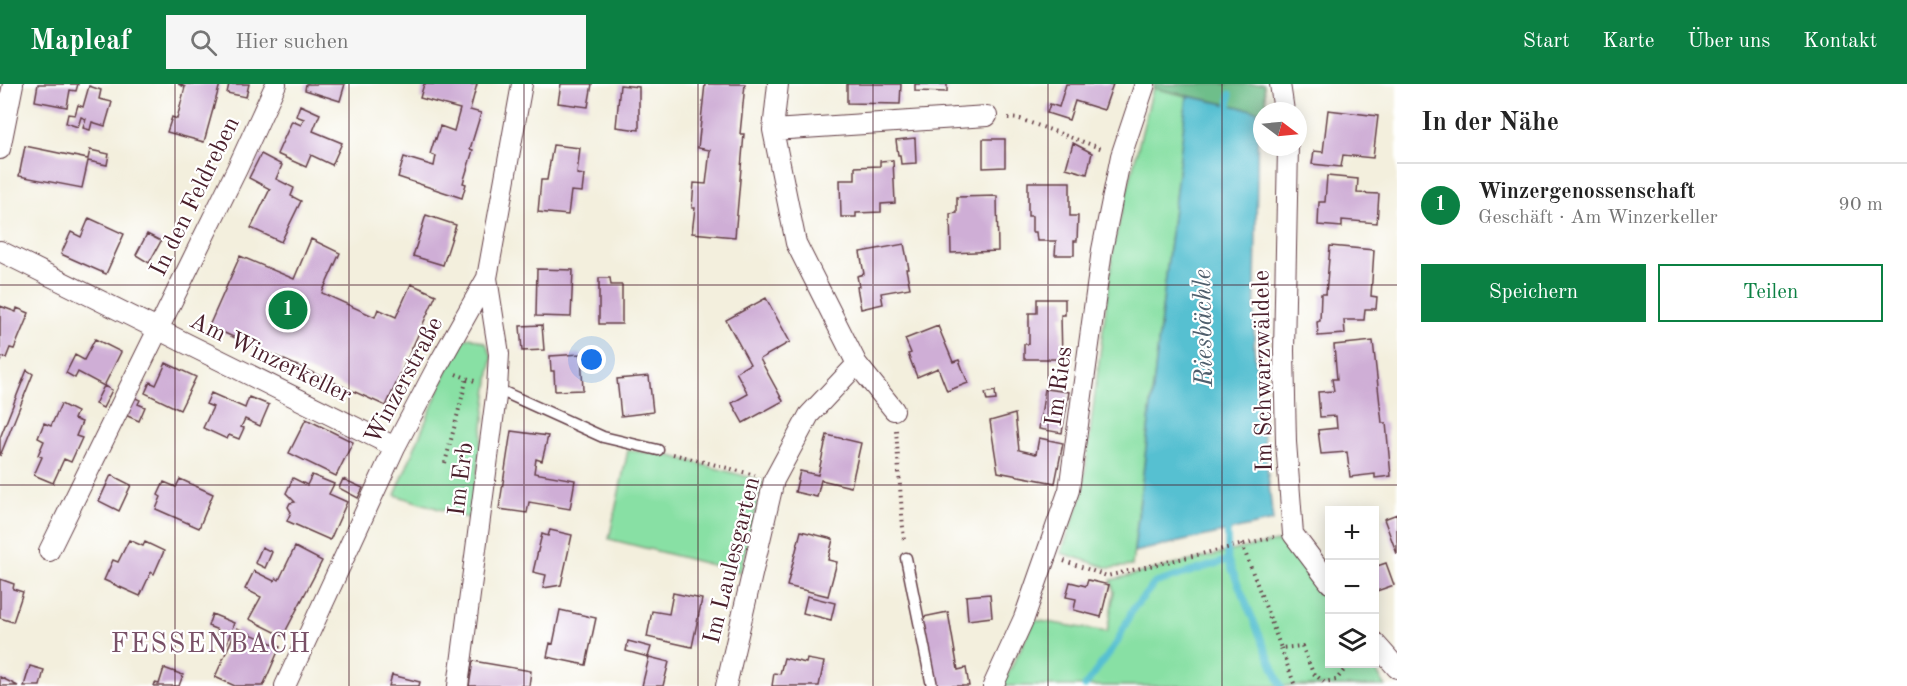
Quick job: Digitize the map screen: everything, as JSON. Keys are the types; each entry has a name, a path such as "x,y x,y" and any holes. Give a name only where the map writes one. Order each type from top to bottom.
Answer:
{"street":[{"path":"0,149 14,84"},
{"name":"In den Feldreben","path":"157,330 237,169 276,84"},
{"name":"Winzerstraße","path":"285,686 395,447 436,367 487,278 522,84"},
{"path":"778,84 772,130 796,243 857,364 894,410"},
{"name":"Im Ries","path":"993,686 1024,618 1069,490 1102,250 1121,156 1145,84"},
{"path":"1280,84 1283,102"},
{"path":"772,130 987,116"},
{"name":"Im Schwarzwäldele","path":"1288,156 1284,351 1286,442 1293,534"},
{"name":"Am Winzerkeller","path":"0,251 395,447"},
{"name":"Im Erb","path":"458,686 492,387 499,354 487,278"},
{"name":"Am Winzerkeller","path":"49,551 157,330"},
{"name":"Im Laulesgarten","path":"726,686 774,480 809,415 857,364"},
{"path":"1293,534 1325,578"},
{"path":"1379,648 1397,668"}],"lane":[{"path":"492,387 603,437 658,450"},
{"path":"906,558 932,686"}],"path":[{"path":"987,116 1020,119 1121,156"},
{"path":"447,370 492,387"},
{"path":"445,463 467,378"},
{"path":"894,410 906,558"},
{"path":"658,450 774,480"},
{"path":"1046,554 1107,576 1230,546 1293,534"},
{"path":"1242,544 1295,686"},
{"path":"1281,648 1302,646 1313,673 1324,682 1336,680 1345,668"}],"green space":[{"path":"1154,84 1264,84 1266,102 1253,102 1253,110 1153,88"},
{"path":"1153,88 1187,96 1132,566 1109,568 1061,553 1082,496 1114,243"},
{"path":"470,337 486,343 492,357 471,519 395,495 455,351 461,341"},
{"path":"628,450 671,456 763,481 740,572 609,539"},
{"path":"1288,540 1325,596 1325,668 1374,668 1386,686 1002,686 1035,620 1107,632 1114,592 1111,580 1248,547"}],"water":[{"path":"1187,96 1253,110 1253,156 1257,156 1254,347 1273,521 1134,552"}],"building":[{"path":"38,84 78,84 76,91 70,90 67,107 35,101"},
{"path":"178,84 220,84 204,142 167,132 172,117 177,119 185,87"},
{"path":"229,84 249,84 246,97 227,93"},
{"path":"306,84 345,84 340,101 305,90"},
{"path":"424,84 477,84 470,110 481,113 470,149 473,150 463,183 466,184 462,198 398,177 404,157 434,166 436,156 430,154 440,126 454,131 460,109 420,98"},
{"path":"561,84 592,84 588,107 558,103"},
{"path":"705,84 745,84 740,134 744,134 735,237 692,233 695,208 692,208 694,183 706,184 710,150 698,148"},
{"path":"847,84 901,84 900,104 847,103"},
{"path":"915,84 947,84 947,92 915,91"},
{"path":"1066,84 1113,84 1104,110 1075,101 1069,120 1047,113 1050,104 1059,107"},
{"path":"620,85 639,87 639,130 616,127"},
{"path":"89,86 101,90 99,99 112,102 105,126 92,122 90,130 83,128 86,119 81,117 78,127 66,123 68,114 75,115 78,105 83,107"},
{"path":"300,105 320,114 313,131 342,143 332,165 311,155 306,167 277,154 292,121 301,125 304,119 296,116"},
{"path":"1328,110 1378,116 1373,158 1343,155 1341,167 1312,164 1314,151 1323,152"},
{"path":"915,138 916,163 901,164 896,140"},
{"path":"983,139 1005,139 1005,167 983,168"},
{"path":"1073,143 1092,153 1087,174 1066,168"},
{"path":"553,145 580,148 577,174 584,175 582,192 571,191 568,215 538,212 541,180 547,180"},
{"path":"25,146 88,159 90,150 109,154 107,165 88,161 82,188 19,176"},
{"path":"261,154 282,165 276,179 294,188 291,196 301,201 281,242 251,228 270,189 249,178"},
{"path":"893,160 895,203 881,204 881,212 856,213 856,217 841,217 840,180 855,180 855,167 880,166 880,161"},
{"path":"1327,176 1358,179 1357,193 1379,194 1377,223 1342,220 1342,227 1318,225 1319,202 1325,202"},
{"path":"1028,182 1070,182 1070,216 1078,216 1074,255 1055,255 1056,241 1037,241 1036,232 1032,232 1032,216 1028,216"},
{"path":"997,196 998,251 951,253 950,214 957,213 957,197"},
{"path":"426,215 456,225 443,265 413,256"},
{"path":"89,218 124,234 106,274 61,254 71,232 81,237"},
{"path":"147,234 161,241 149,263 136,255"},
{"path":"311,239 340,253 322,293 375,317 378,309 396,317 411,284 436,295 386,406 209,326 240,256 294,279"},
{"path":"904,244 910,288 881,293 883,304 861,309 857,276 864,274 860,252"},
{"path":"1330,246 1374,250 1371,296 1377,297 1376,309 1365,309 1364,320 1344,320 1345,334 1318,336 1317,322 1320,321 1321,294 1326,294"},
{"path":"537,269 573,270 571,317 536,316"},
{"path":"599,278 610,278 611,285 622,285 622,324 599,324"},
{"path":"766,298 790,342 760,359 783,401 743,423 732,403 748,394 736,372 750,364 726,320"},
{"path":"1037,299 1065,299 1065,315 1061,315 1062,359 1024,359 1024,344 1029,344 1029,313 1037,313"},
{"path":"0,306 16,312 17,308 29,313 14,349 10,348 6,358 2,357 0,362"},
{"path":"542,325 544,350 522,351 520,326"},
{"path":"938,326 953,362 959,360 968,383 947,391 938,368 917,377 905,339"},
{"path":"95,339 121,352 104,386 78,372 75,378 66,373 75,355 84,360"},
{"path":"1373,341 1382,423 1386,423 1391,476 1375,478 1375,474 1350,477 1347,452 1321,454 1318,430 1337,428 1336,416 1320,417 1318,392 1334,391 1332,379 1337,379 1334,345"},
{"path":"581,354 583,390 555,391 554,371 551,371 550,356"},
{"path":"166,363 196,377 180,410 145,393 150,382 156,385"},
{"path":"27,370 33,374 0,456 0,438"},
{"path":"649,376 653,412 621,416 617,379"},
{"path":"104,386 112,390 103,408 95,404"},
{"path":"1045,389 1069,392 1062,433 1039,429"},
{"path":"995,391 996,400 987,401 985,393"},
{"path":"211,393 245,408 249,397 269,405 260,426 245,419 239,439 229,435 227,439 203,428 213,407 206,404"},
{"path":"131,396 140,400 138,404 145,407 139,421 123,414"},
{"path":"61,404 77,412 74,419 82,422 76,436 82,438 71,462 64,459 53,483 34,475 42,457 38,455 44,441 38,438 44,423 51,426"},
{"path":"1015,414 1019,450 1036,454 1039,438 1063,443 1055,483 998,472 990,421"},
{"path":"306,419 353,442 336,476 289,453"},
{"path":"511,431 548,436 542,461 536,459 534,473 575,480 570,509 529,502 527,513 499,509"},
{"path":"827,435 861,443 851,487 821,480 817,497 795,492 800,471 818,475"},
{"path":"111,475 131,485 119,511 99,501"},
{"path":"312,475 334,484 329,494 347,502 330,540 287,521 291,512 288,507 290,503 295,502 286,493 293,478 307,485"},
{"path":"180,479 213,494 199,528 156,509 161,497 158,495 164,482 176,487"},
{"path":"343,479 363,488 358,498 339,488"},
{"path":"1397,514 1397,554 1384,519"},
{"path":"550,530 572,535 561,585 543,588 546,575 533,572 542,534 548,536"},
{"path":"801,531 833,539 828,560 837,562 828,596 787,586"},
{"path":"129,540 143,546 145,542 164,551 154,574 151,572 140,596 104,580 113,560 118,562"},
{"path":"262,547 272,552 265,568 255,563"},
{"path":"295,547 322,561 283,636 249,619 261,597 245,589 254,571 274,581 276,578 279,580"},
{"path":"1386,563 1394,585 1379,590 1379,565"},
{"path":"0,579 14,584 13,589 23,592 13,622 0,618"},
{"path":"1088,580 1109,585 1101,617 1074,610 1076,599 1066,597 1070,582 1086,586"},
{"path":"673,593 702,599 692,647 647,637 652,611 669,614"},
{"path":"990,594 992,617 968,620 966,596"},
{"path":"807,596 835,603 831,620 803,613"},
{"path":"560,610 596,618 586,665 547,657 550,643 553,644"},
{"path":"948,612 958,670 966,668 969,686 936,686 923,617"},
{"path":"212,614 234,623 227,643 215,639 218,630 208,626"},
{"path":"237,628 280,647 263,686 235,686 215,677"},
{"path":"628,641 651,647 648,657 626,651"},
{"path":"649,657 669,662 663,686 642,686"},
{"path":"784,658 806,663 807,659 824,662 819,686 772,686 774,673 780,674"},
{"path":"473,661 531,671 529,686 469,686"},
{"path":"30,666 44,670 40,686 24,686"},
{"path":"164,668 183,675 179,686 154,686 155,683 159,684"},
{"path":"392,675 420,682 419,686 389,686"},
{"path":"0,677 18,686 0,686"}],"waterway":[{"name":"Riesbächle","path":"1229,113 1230,94"},
{"name":"Riesbächle","path":"1227,522 1228,560 1281,686"},
{"name":"Riesbächle","path":"1085,686 1116,644 1133,609 1155,583 1228,560"}],"place":[{"name":"Winzergenossenschaft","path":"288,310"}],"district":[{"name":"FESSENBACH","path":"211,643"}]}
